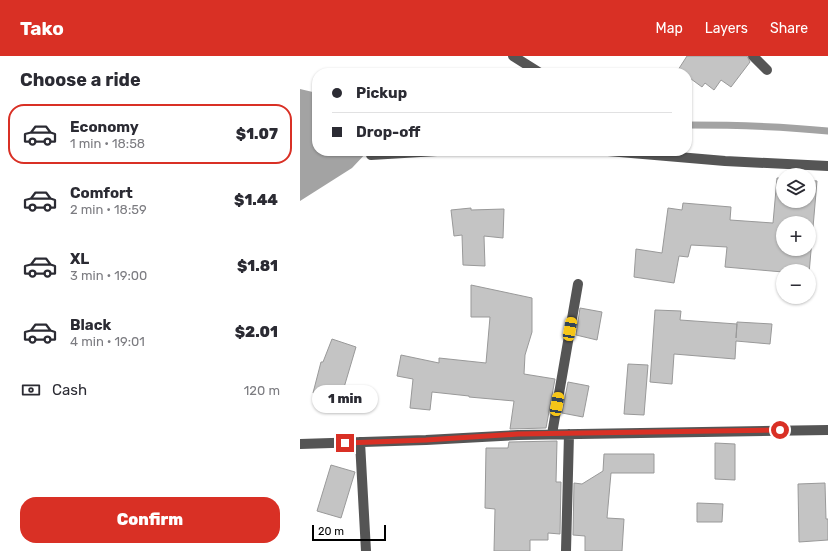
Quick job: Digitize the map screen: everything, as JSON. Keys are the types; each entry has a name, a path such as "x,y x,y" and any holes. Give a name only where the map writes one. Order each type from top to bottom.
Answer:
{"street":[{"path":"513,56 532,68"},
{"path":"753,56 767,70"},
{"path":"666,156 725,161 828,166"},
{"path":"552,434 578,284"},
{"path":"300,444 552,434 828,430"},
{"path":"566,551 569,434"},
{"path":"360,442 366,551"}],"shaded area":[{"path":"300,89 312,92 312,156 363,156 352,168 300,201"}],"building":[{"path":"687,56 747,56 750,62 731,87 721,80 714,90 705,83 702,87 692,80 692,68 679,68"},
{"path":"776,189 776,208 815,208 814,216 776,216 776,256 811,256 810,264 776,264 776,271 725,267 727,247 691,245 688,257 679,256 674,283 634,277 636,249 662,253 668,208 682,210 683,203 731,207 730,220 773,223"},
{"path":"471,208 471,210 504,209 503,238 484,236 485,266 463,265 462,235 454,236 451,210"},
{"path":"471,285 532,298 532,332 525,355 524,374 555,379 546,428 510,429 514,401 432,392 430,410 410,408 413,379 397,376 401,355 439,363 439,358 486,363 490,317 471,317"},
{"path":"580,308 602,312 597,340 576,335"},
{"path":"655,310 681,311 680,320 737,324 737,322 772,324 770,344 736,341 735,359 674,354 672,384 650,382"},
{"path":"332,339 356,347 340,401 313,393 321,362 323,362"},
{"path":"628,364 648,365 644,415 624,414"},
{"path":"568,382 589,386 583,417 562,413"},
{"path":"557,441 556,482 561,482 560,534 548,533 548,540 530,540 530,551 494,551 495,509 485,508 486,448 508,448 509,442"},
{"path":"715,443 735,444 735,480 715,479"},
{"path":"604,454 654,454 654,473 611,473 607,518 624,519 622,551 585,551 585,536 573,535 574,483 582,484 603,471"},
{"path":"331,465 355,472 341,518 317,511"},
{"path":"825,483 828,540 799,542 798,484"},
{"path":"697,503 723,504 722,522 697,522"}],"waterway":[{"path":"692,125 758,126 828,131"}],"route":[{"path":"345,443 426,440 518,434 780,430"}]}
